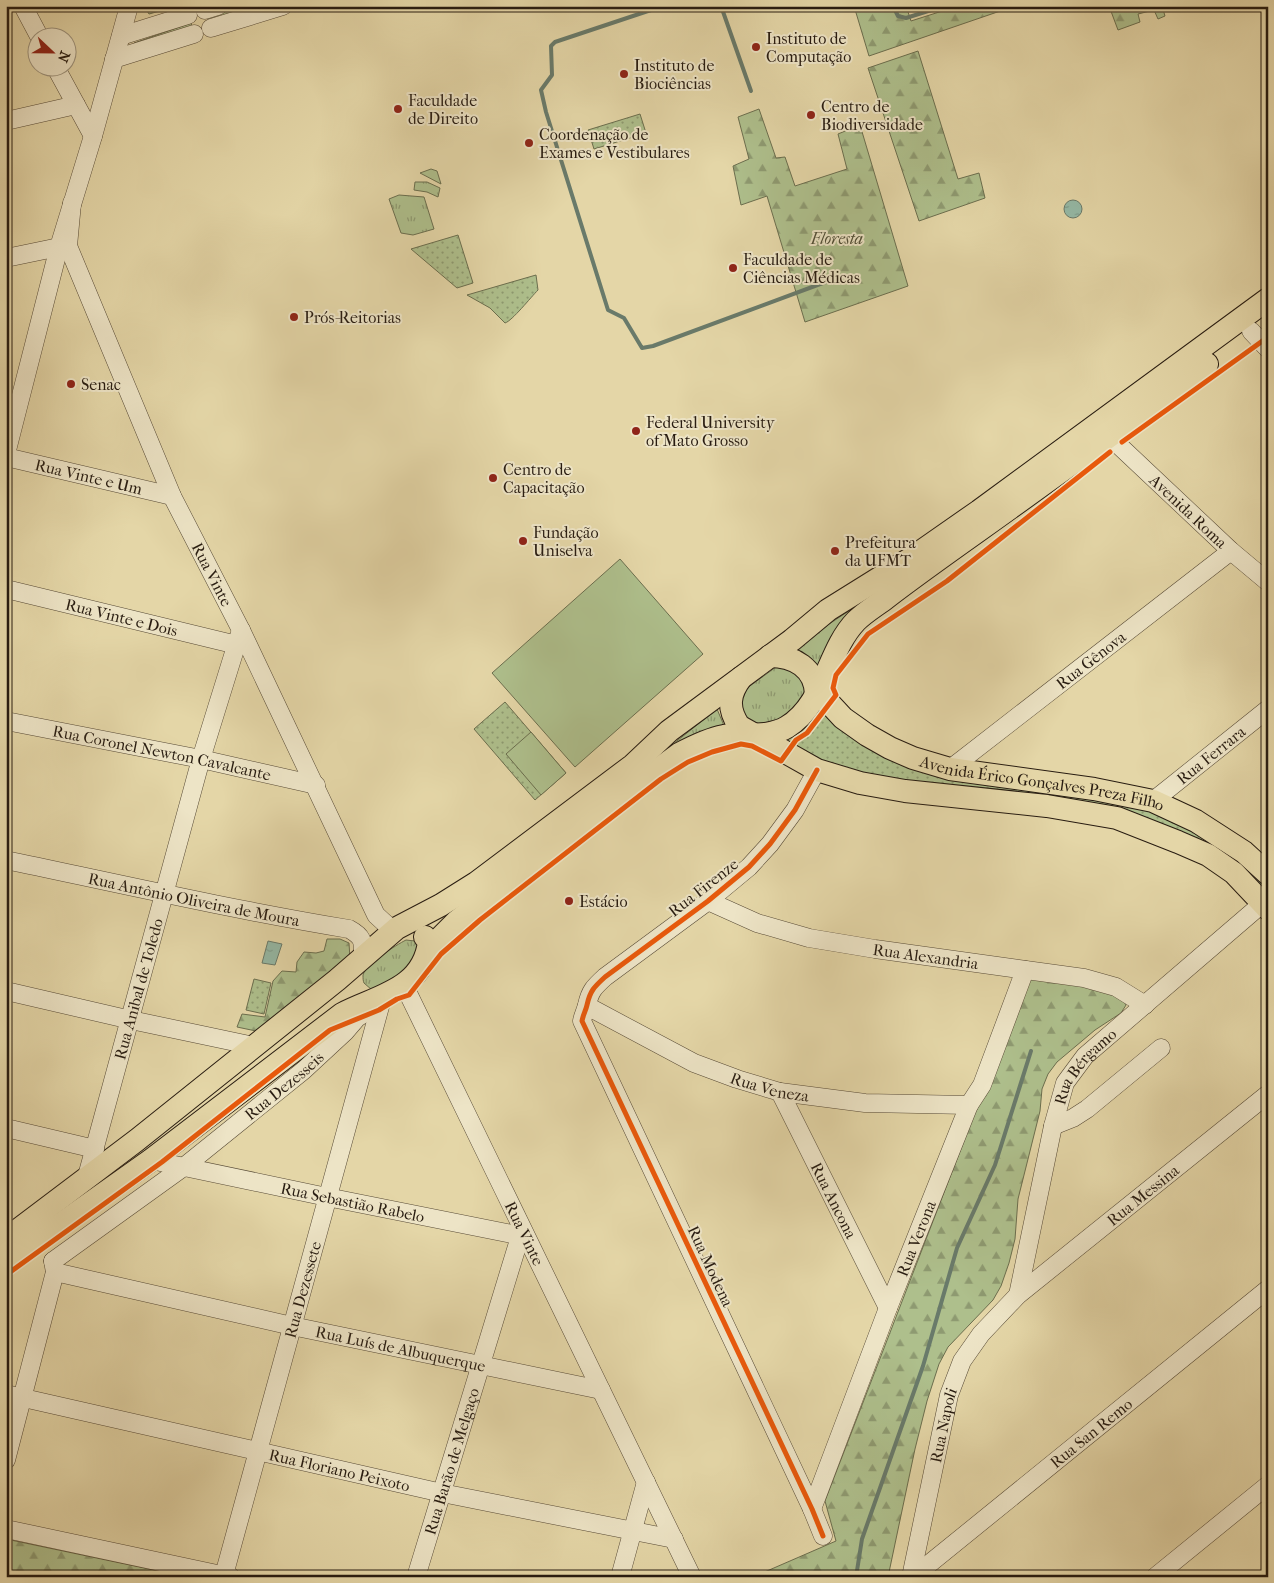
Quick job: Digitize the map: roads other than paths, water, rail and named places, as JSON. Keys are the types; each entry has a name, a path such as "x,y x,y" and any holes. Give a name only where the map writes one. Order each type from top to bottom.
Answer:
{"main road":[{"path":"6,1239 128,1146 337,980 397,928 441,905 476,883 633,765 669,731 828,610 913,557 987,506 1268,299"},
{"path":"428,950 456,922 679,754 707,740 726,736 775,732 786,728 797,720 816,694 842,639 856,621 908,581 1110,437 1259,325"},
{"path":"770,656 783,657 800,663 805,667 814,680 816,694"},
{"path":"743,675 732,693 730,709 739,726 754,734"},
{"name":"Avenida Érico Gonçalves Preza Filho","path":"816,694 830,704 843,718 890,748 913,758 950,769 1094,789 1153,801 1179,812 1204,826 1244,852 1268,874"},
{"name":"Avenida Érico Gonçalves Preza Filho","path":"754,734 817,770 860,783 905,791 1047,806 1117,818 1208,855 1234,874 1265,906"},
{"path":"6,1263 151,1160 342,1014 375,1001 404,985 420,968 428,950 429,942 419,932 397,928"},
{"path":"363,957 352,977 354,994 375,1001"}],"street":[{"path":"23,6 35,28"},
{"path":"6,456 14,393 92,136 129,6"},
{"path":"211,28 283,6"},
{"path":"121,36 188,14"},
{"path":"114,59 194,34"},
{"path":"61,78 92,136"},
{"path":"6,122 73,99 88,101 97,98 105,91"},
{"name":"Rua Vinte","path":"72,203 68,246 172,496 239,638 316,785 376,915 388,926 397,928"},
{"path":"6,258 59,247"},
{"path":"1259,325 1268,348"},
{"name":"Avenida Roma","path":"1110,437 1231,551 1268,582"},
{"name":"Rua Vinte e Um","path":"6,456 172,496"},
{"name":"Rua Gênova","path":"950,769 1231,551"},
{"name":"Rua Vinte e Dois","path":"6,589 239,638"},
{"name":"Rua Anibal de Toledo","path":"87,1176 201,759 239,638"},
{"name":"Rua Ferrara","path":"1153,801 1268,709"},
{"name":"Rua Coronel Newton Cavalcante","path":"6,722 201,759 316,785"},
{"name":"Rua Firenze","path":"587,1006 588,997 592,990 605,977 708,901 749,867 770,844 795,810 817,770"},
{"name":"Rua Antônio Oliveira de Moura","path":"6,860 214,903 258,914 350,929 358,934 363,941 363,957"},
{"name":"Rua Alexandria","path":"708,901 758,923 809,938 875,950 1084,978 1116,988 1145,1005"},
{"name":"Rua Bérgamo","path":"1018,1295 1053,1126 1065,1083 1085,1056 1265,906"},
{"name":"Rua Verona","path":"812,1509 888,1308 969,1105 982,1085 1025,970"},
{"name":"Rua Vinte","path":"404,985 692,1577"},
{"path":"6,990 131,1020 254,1046"},
{"name":"Rua Dezesseis","path":"54,1266 185,1166 304,1070 375,1001"},
{"name":"Rua Dezessete","path":"228,1576 258,1450 328,1197 375,1001"},
{"name":"Rua Veneza","path":"587,1006 694,1063 780,1092 865,1103 969,1105"},
{"name":"Rua Modena","path":"587,1006 582,1021 584,1027 812,1509 823,1536"},
{"path":"1053,1126 1074,1118 1087,1109 1161,1048"},
{"name":"Rua Ancona","path":"780,1092 888,1308"},
{"name":"Rua Messina","path":"1018,1295 1268,1094"},
{"path":"6,1128 114,1147 128,1146"},
{"name":"Rua Sebastião Rabelo","path":"151,1160 512,1234 522,1230"},
{"name":"Rua Barão de Melgaço","path":"416,1577 522,1230"},
{"path":"6,1460 14,1396 54,1266 47,1233"},
{"name":"Rua Luís de Albuquerque","path":"54,1266 292,1326 601,1390"},
{"name":"Rua San Remo","path":"912,1577 1268,1289"},
{"name":"Rua Napoli","path":"912,1577 949,1395 962,1361 981,1334 1018,1295"},
{"name":"Rua Floriano Peixoto","path":"14,1396 442,1493 674,1539"},
{"path":"620,1577 646,1482"},
{"path":"1155,1577 1268,1485"},
{"path":"6,1529 228,1576"}],"water":[{"path":"1073,200 1079,203 1082,209 1079,215 1073,218 1067,215 1064,209 1067,203"},
{"path":"268,941 282,944 275,965 262,963"}],"waterway":[{"path":"663,6 555,42 551,46 552,75 541,90 546,112 608,310 624,318 642,348 653,346 831,280"},
{"path":"721,6 751,91"},
{"path":"893,6 898,16 906,18 944,6"},
{"path":"856,1577 862,1539 923,1366 957,1248 995,1165 1031,1051"}],"place":[{"name":"Instituto de Computação","path":"756,47"},
{"name":"Instituto de Biociências","path":"624,74"},
{"name":"Faculdade de Direito","path":"398,109"},
{"name":"Centro de Biodiversidade","path":"811,115"},
{"name":"Coordenação de Exames e Vestibulares","path":"529,143"},
{"name":"Faculdade de Ciências Médicas","path":"733,268"},
{"name":"Prós-Reitorias","path":"294,317"},
{"name":"Senac","path":"71,384"},
{"name":"Federal University of Mato Grosso","path":"636,431"},
{"name":"Centro de Capacitação","path":"493,478"},
{"name":"Fundação Uniselva","path":"523,541"},
{"name":"Prefeitura da UFMT","path":"835,551"},
{"name":"Estácio","path":"569,901"}],"park label":[{"name":"Floresta","path":"837,238"}]}
